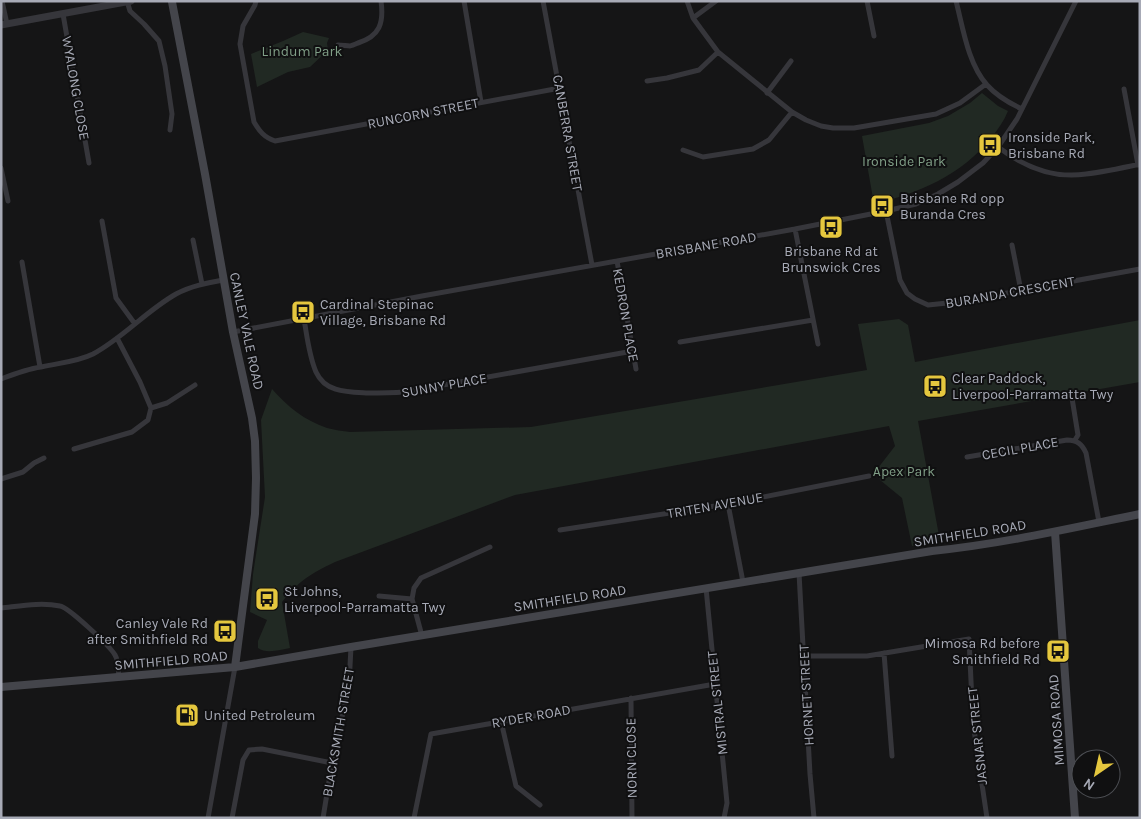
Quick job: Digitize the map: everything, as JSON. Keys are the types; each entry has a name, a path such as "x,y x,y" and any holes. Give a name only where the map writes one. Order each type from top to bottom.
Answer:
{"main road":[{"name":"CANLEY VALE ROAD","path":"171,2 255,441 255,514 235,667"},
{"name":"SMITHFIELD ROAD","path":"1,687 235,667 1055,532 1140,514"},
{"name":"MIMOSA ROAD","path":"1055,532 1074,818"}],"street":[{"path":"2,1 4,24 128,1 130,10 159,41 172,114 170,130"},
{"name":"RUNCORN STREET","path":"256,1 243,26 240,44 254,122 266,138 275,141 560,88"},
{"path":"338,44 350,46 374,36 382,19 380,1"},
{"path":"464,1 481,102"},
{"name":"CANBERRA STREET","path":"544,1 592,266"},
{"path":"687,1 693,18 718,52 792,112 821,126 854,128 936,114 950,109 986,84"},
{"path":"693,18 716,1"},
{"path":"867,1 874,36"},
{"path":"956,1 973,62 979,74 986,84 1003,99 1022,109"},
{"name":"BRISBANE ROAD","path":"233,332 796,229 916,204 947,189 974,171 998,147 1010,131 1022,109 1076,1"},
{"name":"WYALONG CLOSE","path":"64,14 89,163"},
{"path":"647,81 700,70 718,52"},
{"path":"767,92 791,61"},
{"path":"998,147 1033,168 1050,173 1084,175 1139,165 1124,89"},
{"path":"682,150 703,157 753,149 769,140 792,112"},
{"path":"1,168 8,201"},
{"name":"BURANDA CRESCENT","path":"886,211 900,280 907,293 928,305 957,302 1140,269"},
{"path":"102,221 116,298 135,324"},
{"path":"796,229 818,344"},
{"path":"193,240 202,284"},
{"path":"1012,245 1021,290"},
{"name":"KEDRON PLACE","path":"617,261 636,369"},
{"path":"22,262 40,367"},
{"path":"1,379 27,370 92,355 168,299 188,288 223,280"},
{"name":"SUNNY PLACE","path":"304,319 312,363 316,373 328,387 345,392 384,394 404,392 632,351"},
{"path":"680,342 813,320"},
{"path":"74,449 132,432 148,420 151,408 117,338"},
{"path":"151,408 167,403 196,385"},
{"path":"1072,398 1078,434 1075,440"},
{"name":"CECIL PLACE","path":"967,457 1075,440 1086,453 1098,522"},
{"path":"1,479 23,472 44,458"},
{"name":"TRITEN AVENUE","path":"560,530 728,504 869,476"},
{"path":"728,504 743,582"},
{"path":"422,636 412,599 414,588 420,578 490,547"},
{"name":"HORNET STREET","path":"800,573 814,818"},
{"name":"MISTRAL STREET","path":"706,588 727,803 724,818"},
{"path":"378,596 412,599"},
{"path":"1,608 44,604 62,606 114,652 119,678"},
{"name":"JASNAR STREET","path":"804,656 867,656 969,640 973,723 987,818"},
{"name":"BLACKSMITH STREET","path":"323,818 332,764 349,686 351,647"},
{"path":"884,653 892,756"},
{"path":"208,818 235,667"},
{"name":"RYDER ROAD","path":"414,818 431,734 715,684"},
{"name":"NORN CLOSE","path":"631,698 632,818"},
{"path":"501,721 516,786 540,805"},
{"path":"232,818 243,760 249,750 262,749 332,764"}],"green space":[{"name":"Lindum Park","path":"303,32 329,38 327,43 328,50 310,67 288,72 257,87 251,54"},
{"name":"Ironside Park","path":"982,93 998,106 1008,111 999,128 980,150 967,162 939,181 891,200 874,204 862,136 929,123 948,116 970,103"},
{"name":"Apex Park","path":"899,319 908,325 915,362 1140,320 1140,382 918,421 940,541 912,546 902,498 880,480 878,468 895,446 889,426 515,495 335,562 312,574 294,588 282,602 290,648 269,651 258,648 258,641 267,620 250,612 253,574 265,497 261,420 272,389 284,402 304,417 319,425 341,431 531,427 867,370 858,324"}],"place":[{"name":"Ironside Park, Brisbane Rd","path":"990,145"},
{"name":"Brisbane Rd opp Buranda Cres","path":"882,206"},
{"name":"Brisbane Rd at Brunswick Cres","path":"831,227"},
{"name":"Cardinal Stepinac Village, Brisbane Rd","path":"303,312"},
{"name":"Clear Paddock, Liverpool-Parramatta Twy","path":"935,386"},
{"name":"St Johns, Liverpool-Parramatta Twy","path":"267,599"},
{"name":"Canley Vale Rd after Smithfield Rd","path":"225,631"},
{"name":"Mimosa Rd before Smithfield Rd","path":"1058,651"},
{"name":"United Petroleum","path":"187,715"}]}
